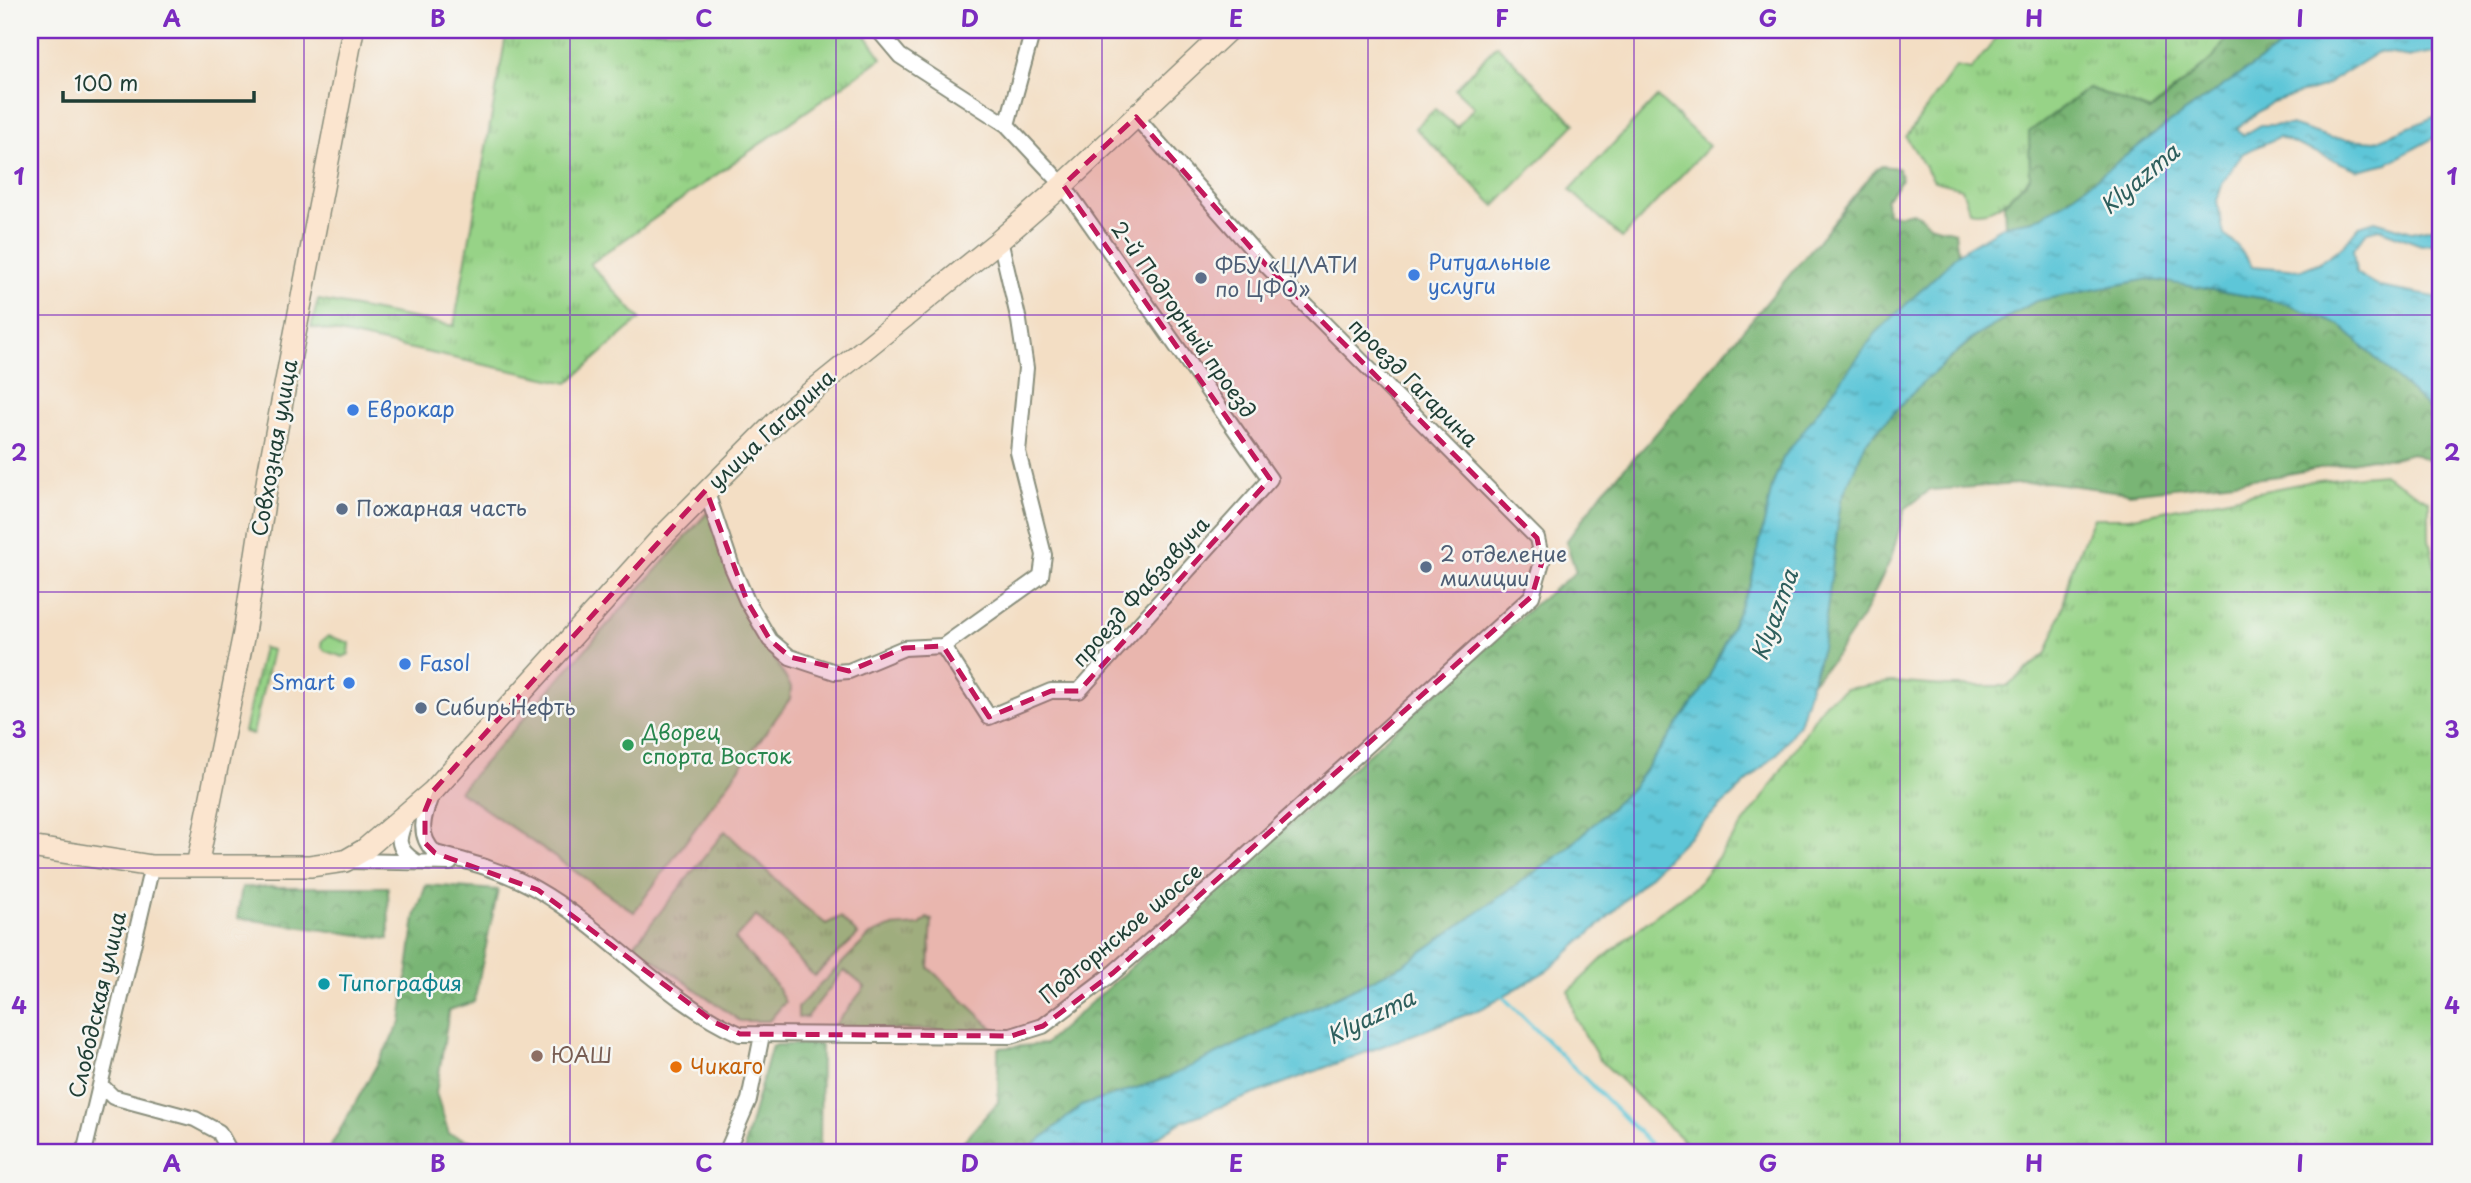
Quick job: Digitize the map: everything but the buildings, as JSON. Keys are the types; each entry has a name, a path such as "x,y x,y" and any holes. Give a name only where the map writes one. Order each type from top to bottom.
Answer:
{"main road":[{"name":"Совхозная улица","path":"197,866 242,645 271,458 353,30"},
{"name":"улица Гагарина","path":"345,861 383,836 433,791 706,490 783,414 1000,240 1063,185 1228,30"},
{"path":"30,847 152,866 310,866 345,861"}],"street":[{"name":"2-й Подгорный проезд","path":"878,30 900,56 1007,125 1063,185 1270,480"},
{"path":"1007,125 1033,30"},
{"name":"проезд Гагарина","path":"1136,117 1266,265 1537,538 1542,562 1532,596"},
{"path":"706,490 732,567 747,601 770,640 790,657 835,672 849,671 904,648 943,646 1041,576 1044,555 1018,452 1027,368 1000,240"},
{"name":"проезд Фабзавуча","path":"943,646 989,717 1051,691 1079,691 1270,480"},
{"name":"Подгорнское шоссе","path":"472,863 522,881 538,890 582,920 714,1022 740,1034 1011,1036 1042,1026 1114,973 1532,596"},
{"path":"433,791 425,811 425,843 435,853 472,863"},
{"path":"409,812 399,840 403,852 415,861"},
{"path":"345,861 472,863"},
{"name":"Слободская улица","path":"84,1153 152,866"},
{"path":"726,1153 749,1100 762,1035"},
{"path":"102,1086 113,1097 195,1119 219,1132 228,1148 226,1153"}],"highlighted area":[{"path":"1136,117 1266,265 1537,538 1542,562 1532,596 1113,973 1043,1026 1011,1036 740,1034 714,1022 538,890 435,853 425,843 425,811 433,791 706,490 747,601 770,640 790,657 849,671 904,648 943,646 989,717 1051,691 1079,691 1270,479 1063,185"}],"green space":[{"path":"507,30 862,30 882,58 590,264 640,319 568,383 311,327 318,300 454,326"},
{"path":"2003,30 2232,30 2214,57 2150,111 2089,88 2029,132 2030,177 2017,191 1995,208 1979,212 1969,211 1962,188 1934,181 1906,137 1956,67 1971,70"},
{"path":"2232,30 2305,30 2169,123 2058,207 2033,220 2005,225 2004,204 2030,177 2029,132 2089,88 2150,111 2214,57"},
{"path":"1497,45 1575,124 1495,206 1415,128 1435,109 1457,127 1474,107 1455,89"},
{"path":"1657,97 1709,146 1622,238 1570,190"},
{"path":"1882,166 1898,168 1902,179 1886,199 1887,213 1899,215 1912,212 1921,216 1929,225 1955,232 1958,253 1783,458 1772,487 1751,583 1705,686 1633,787 1566,850 1403,965 1167,1078 1081,1106 1024,1153 953,1153 998,1102 998,1048 1045,1044 1536,603 1576,572 1566,542 1603,491 1647,444 1876,169"},
{"path":"2148,279 2278,301 2340,325 2441,420 2441,539 2435,519 2436,464 2412,453 2391,459 2371,458 2279,476 2129,493 2047,482 1930,490 1905,509 1891,559 1864,614 1835,657 1812,682 1822,648 1841,499 1866,442 1922,383 1975,337 2036,301"},
{"path":"2383,474 2429,501 2429,539 2441,593 2441,1153 1696,1153 1599,1059 1575,1018 1569,991 1602,959 1697,885 1765,795 1825,702 1846,689 1891,682 1944,686 2008,686 2047,653 2072,569 2093,518 2129,518 2318,480"},
{"name":"Дворец спорта Восток","path":"708,512 742,604 791,687 790,699 634,912 459,791"},
{"path":"328,636 350,643 349,654 343,657 325,651 321,646 322,641"},
{"path":"263,648 272,650 253,734 244,732"},
{"path":"725,831 800,903 826,924 840,917 858,935 814,976 756,916 735,939 776,985 785,1002 769,1021 740,1021 634,945"},
{"path":"426,885 498,890 474,1002 449,1010 436,1093 449,1134 487,1146 527,1153 327,1153 401,1022 415,917"},
{"path":"242,887 388,887 389,939 237,918"},
{"path":"927,918 932,920 929,968 995,1030 832,1029 865,987 844,970 807,1017 798,1018 798,1007 870,935 890,927 920,925"},
{"path":"821,1044 820,1153 745,1153 745,1143 772,1045"}],"water":[{"name":"Klyazma","path":"2305,30 2441,30 2441,52 2411,57 2378,52 2322,87 2272,102 2237,128 2243,135 2260,125 2291,125 2331,138 2376,141 2441,114 2441,134 2388,163 2358,170 2279,137 2243,153 2223,182 2217,201 2224,235 2236,244 2252,266 2301,270 2318,263 2343,246 2359,226 2375,221 2412,232 2441,226 2441,243 2421,245 2379,229 2367,232 2353,250 2356,273 2380,287 2441,298 2441,420 2340,325 2278,301 2148,279 2036,301 1974,337 1922,383 1866,442 1841,500 1822,648 1799,724 1777,754 1691,834 1604,921 1548,970 1481,1009 1183,1121 1132,1153 1024,1153 1081,1106 1167,1078 1403,965 1566,850 1633,787 1705,686 1751,583 1772,487 1783,458 1876,333 1958,253 2005,225 2033,220 2058,207 2169,123"}],"waterway":[{"path":"1502,996 1660,1153"}],"place":[{"name":"Ритуальные услуги","path":"1414,275"},
{"name":"ФБУ «ЦЛАТИ по ЦФО»","path":"1201,278"},
{"name":"Еврокар","path":"353,410"},
{"name":"Пожарная часть","path":"342,509"},
{"name":"2 отделение милиции","path":"1426,567"},
{"name":"Fasol","path":"405,664"},
{"name":"Smart","path":"349,683"},
{"name":"СибирьНефть","path":"421,708"},
{"name":"Дворец спорта Восток","path":"628,745"},
{"name":"Типография","path":"324,984"},
{"name":"ЮАШ","path":"537,1056"},
{"name":"Чикаго","path":"676,1067"}]}
